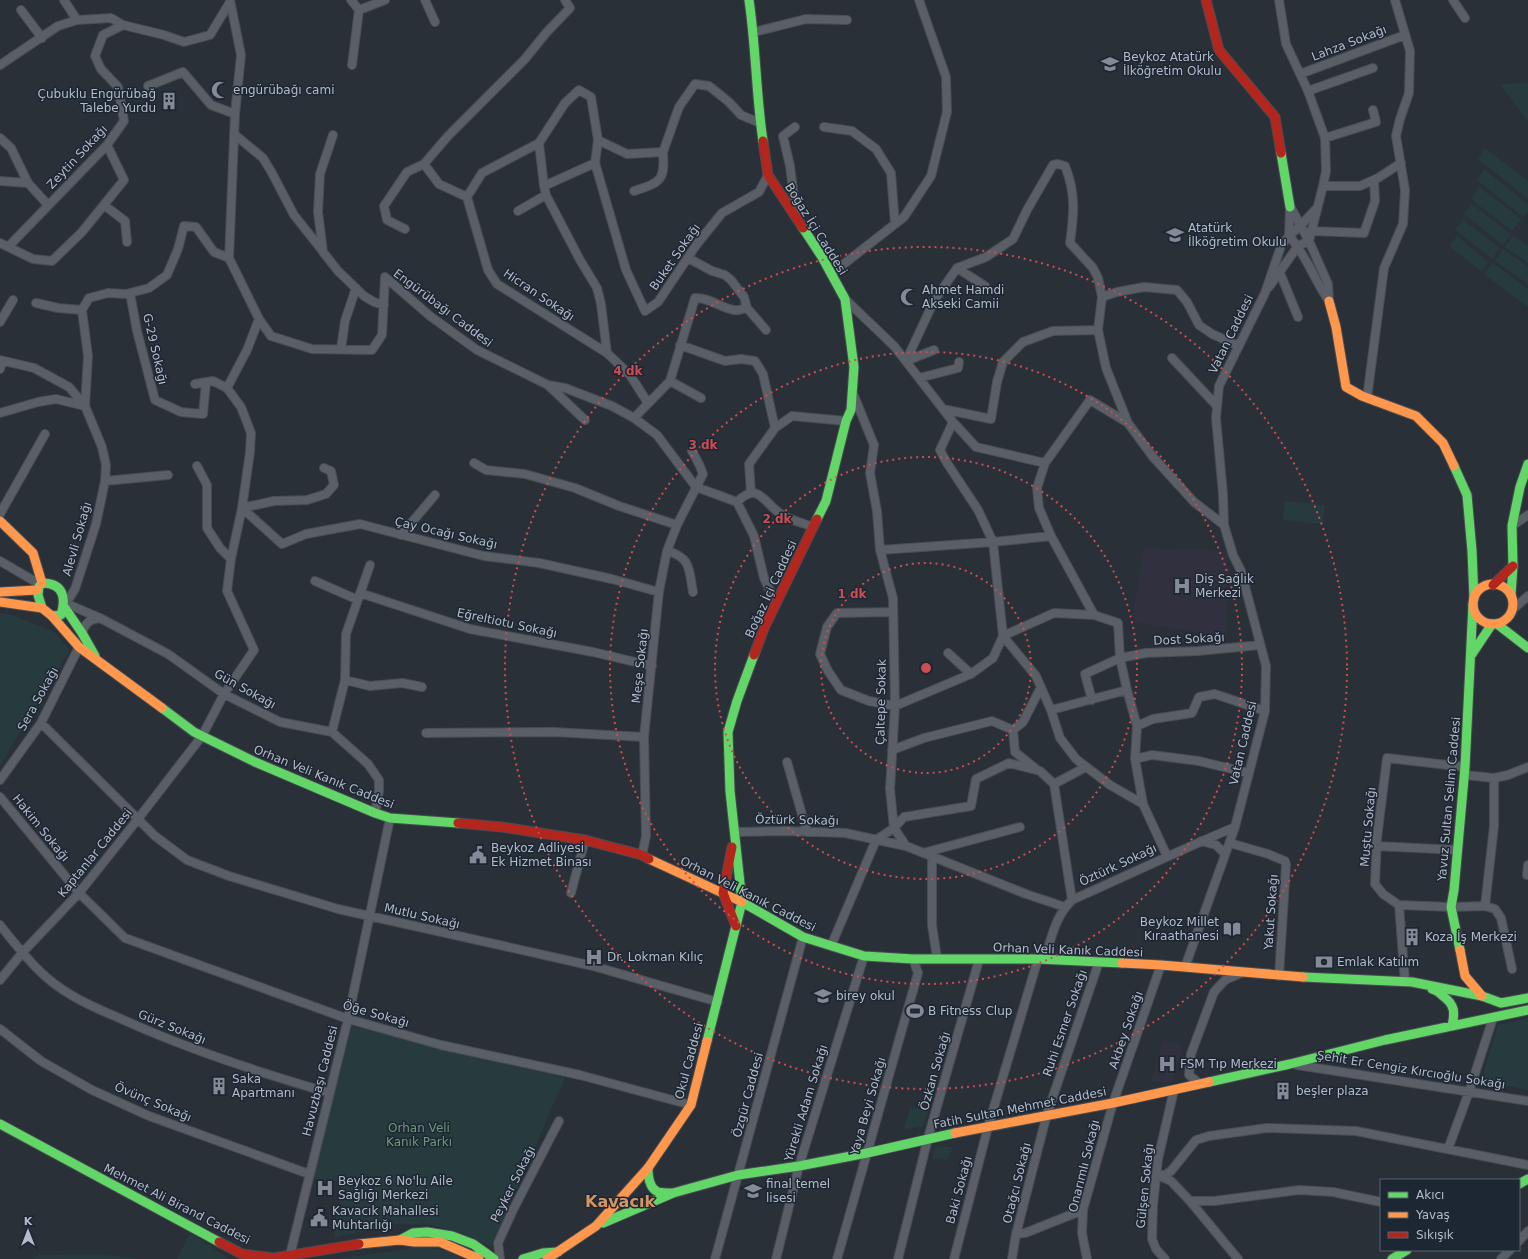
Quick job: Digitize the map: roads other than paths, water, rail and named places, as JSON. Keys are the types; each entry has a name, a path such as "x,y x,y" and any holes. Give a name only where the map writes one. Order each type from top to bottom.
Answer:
{"main road":[{"name":"Boğaz İçi Caddesi","path":"742,902 730,791 728,732 737,701 765,626 826,501 846,421 851,410 854,367 845,299 822,257 768,175 760,123 754,32 749,0"},
{"path":"1206,0 1218,50 1276,117 1290,207"},
{"name":"Yavuz Sultan Selim Caddesi","path":"1329,301 1336,327 1346,388 1367,398 1416,416 1443,443 1467,495 1472,551 1474,601 1465,771 1451,907 1465,976"},
{"path":"1471,656 1481,638 1495,624 1507,618 1512,610 1512,526 1520,487 1528,464"},
{"path":"0,521 33,553 53,583 59,589 65,603 96,659"},
{"path":"33,553 40,586 37,598 42,608 52,616 61,615 65,603"},
{"path":"1513,566 1491,585 1479,590 1474,601 1474,611 1480,620 1495,624 1528,648"},
{"path":"1472,570 1491,585 1501,587 1511,595"},
{"path":"0,592 40,586 47,581 53,583"},
{"path":"0,602 42,608"},
{"name":"Orhan Veli Kanık Caddesi","path":"52,616 79,647 194,732 255,762 375,813 390,818 502,827 585,840 642,855 742,902 804,937 864,956 913,959 1042,959 1161,965 1279,976 1409,982 1482,996 1502,1003 1528,998"},
{"path":"735,832 724,893 736,926"},
{"name":"Okul Caddesi","path":"547,1259 561,1255 596,1226 648,1168 691,1105 742,902"},
{"path":"1454,991 1465,976 1482,996"},
{"path":"1409,982 1436,990 1453,1004 1455,1013 1452,1026"},
{"name":"Fatih Sultan Mehmet Caddesi","path":"596,1226 620,1214 673,1193 738,1176 867,1153 928,1138 1174,1090 1528,1010"},
{"path":"0,1136 1,1125"},
{"name":"Mehmet Ali Birand Caddesi","path":"1,1125 242,1254 274,1258 357,1244 400,1240 414,1242 440,1242 477,1258"},
{"path":"648,1168 648,1176 651,1185 658,1192 673,1193"},
{"name":"Mehmet Ali Birand Caddesi","path":"400,1240 413,1233 427,1232 452,1236 473,1244 495,1259"},
{"path":"1392,1259 1406,1251"},
{"name":"Okul Caddesi","path":"523,1259 543,1252 561,1255"}],"street":[{"path":"64,0 77,20"},
{"path":"350,0 359,10 352,65"},
{"path":"359,10 385,0"},
{"path":"425,0 435,22"},
{"path":"405,229 387,220 384,206 407,172 424,164 448,136 525,59 546,33 570,8 565,0"},
{"path":"831,274 904,217 931,176 947,112 946,77 920,0"},
{"path":"1279,0 1286,44 1308,91 1325,138 1326,172 1324,186 1309,241"},
{"path":"1367,398 1384,268 1403,224 1406,190 1396,136 1409,93 1410,51 1395,0"},
{"path":"1453,0 1465,18"},
{"path":"1,63 42,38 58,26 77,20 111,18 123,25 184,42 210,35 230,1"},
{"name":"Engürübağı Caddesi","path":"230,1 240,55 235,114 229,258 259,319 271,336 312,349 372,350 382,335 385,277 430,316 477,350 548,385 565,388 612,406 634,418 657,435 696,488"},
{"path":"21,10 42,38"},
{"path":"754,32 806,19 847,20"},
{"name":"Zeytin Sokağı","path":"4,245 48,205 107,145 124,122 118,87 101,69 95,56 103,35 123,25"},
{"name":"Lahza Sokağı","path":"1300,74 1405,35"},
{"path":"1308,91 1373,68"},
{"path":"148,86 183,72 211,105 235,114"},
{"path":"634,191 653,185 662,178 664,168 663,152 679,107 695,84 709,86 729,102 741,115 760,123"},
{"name":"Buket Sokağı","path":"539,143 565,104 580,90 591,97 598,140 595,163 626,270 645,311 658,302 688,258 722,214 759,192 768,175"},
{"path":"1325,138 1376,122 1373,110"},
{"path":"795,127 783,136 790,166 796,218"},
{"path":"824,127 852,131 876,149 891,173 895,224"},
{"path":"234,134 263,158 294,216 338,271 364,296 374,302 384,305"},
{"path":"323,252 318,212 320,174 333,135"},
{"path":"0,138 11,148 28,184 48,205"},
{"path":"598,140 627,154 663,152"},
{"path":"424,164 439,184 467,197 482,173 539,143 546,195 580,260 597,288 601,304 607,353"},
{"path":"4,245 33,259 52,261 82,232 124,180 107,145"},
{"path":"544,186 595,163"},
{"path":"1324,186 1360,186 1374,180 1401,163"},
{"path":"906,361 934,301 957,268 986,258 1013,239 1027,210 1053,165 1058,164 1064,166 1070,179 1074,209 1070,243 1092,268 1098,278 1102,297 1098,330 1106,368 1128,423 1153,457 1194,502 1224,525"},
{"path":"1311,231 1364,233 1375,201 1374,180"},
{"path":"0,181 28,184"},
{"path":"518,211 546,195"},
{"name":"Hicran Sokağı","path":"467,197 488,270 497,284 607,353 630,375 648,403"},
{"path":"104,205 125,221 127,242"},
{"path":"1290,207 1309,241 1328,284 1329,301"},
{"path":"1290,207 1289,236 1298,246 1319,287 1329,301"},
{"name":"Vatan Caddesi","path":"1185,967 1235,827 1265,711 1266,666 1241,571 1233,555 1224,525 1223,494 1216,418 1219,386 1265,293 1281,246 1317,208"},
{"path":"36,303 58,308 82,310 89,298 108,293 130,293 149,288 166,275 178,249 184,226 196,227 214,252 229,258"},
{"path":"1298,246 1309,241"},
{"name":"Vatan Caddesi","path":"1265,293 1298,246"},
{"path":"688,258 712,271 725,275 731,280 744,297 747,308 766,330"},
{"path":"957,268 985,286"},
{"path":"1280,273 1298,317"},
{"path":"1102,297 1116,292 1144,287 1177,290 1187,302 1199,326 1212,334 1239,346"},
{"path":"341,349 345,321 356,288"},
{"name":"G-29 Sokağı","path":"130,293 137,331 155,400 181,412 203,414 206,382"},
{"path":"634,418 670,381 694,298 703,297 724,307 736,310 747,308"},
{"path":"845,299 894,346 953,422 976,447 1045,463"},
{"path":"0,322 13,300"},
{"name":"Alevli Sokağı","path":"65,603 75,589 96,524 105,481 106,465 102,447 85,406 88,356 82,310"},
{"path":"227,388 246,350 259,319"},
{"path":"943,409 991,420 997,382 1003,362 1023,342 1053,332 1098,330"},
{"path":"680,345 726,361 741,359 755,361 763,374 775,428"},
{"path":"906,361 934,350"},
{"path":"1172,358 1217,406"},
{"path":"919,378 958,368 959,362"},
{"path":"1,363 34,368 68,387 85,406"},
{"path":"195,384 213,381 227,388 241,407 251,433 250,452 242,508 231,558 220,548 207,528 207,485 196,466"},
{"path":"670,381 701,398"},
{"path":"548,385 585,420"},
{"name":"Çaltepe Sokak","path":"852,391 874,445 870,473 877,511 880,550 892,598 893,612 895,706 890,789 894,828 906,846"},
{"path":"0,413 38,402 56,400 85,406"},
{"path":"1094,615 1052,536 1039,508 1037,488 1045,463 1090,400 1128,423"},
{"path":"751,493 749,464 775,428 792,416 846,421"},
{"path":"893,612 837,612 828,627 820,654 828,671 841,690 869,700 895,706 971,674 992,658 1003,636 993,542 978,510 940,450 953,422"},
{"path":"0,514 45,434"},
{"name":"Meşe Sokağı","path":"642,855 646,836 644,737 659,592 667,551 677,525 703,474 692,451"},
{"path":"474,463 486,470 525,474 575,488 619,506 677,525"},
{"path":"242,508 274,501 307,500 326,494 334,485 331,471 324,468"},
{"path":"105,481 168,475"},
{"path":"696,488 737,502 754,536 764,578 776,603"},
{"path":"737,502 744,496 751,493 761,495 780,514 813,527"},
{"path":"401,535 435,494"},
{"name":"Çay Ocağı Sokağı","path":"242,508 282,544 306,534 360,524 484,556 539,563 612,579 659,592"},
{"path":"1512,526 1528,515"},
{"path":"880,550 1052,536"},
{"path":"667,551 678,554 686,562 689,569 692,592"},
{"name":"Kaptanlar Caddesi","path":"0,980 22,953 79,893 202,736 224,694 254,650 227,591 231,558"},
{"path":"0,560 40,586"},
{"path":"370,565 346,634 344,680 332,732 368,764 379,780 380,791 375,813"},
{"name":"Eğreltiotu Sokağı","path":"315,581 359,597 470,629 593,652 652,666"},
{"path":"1512,610 1528,596"},
{"name":"Gün Sokağı","path":"65,603 100,618 168,654 224,694 280,722 332,732"},
{"path":"1003,636 1054,613 1094,615 1118,623 1120,658 1137,726 1135,759 1143,804 1167,856"},
{"path":"82,633 84,626 89,621 100,618"},
{"path":"1003,636 1036,676 1052,710 1060,738 1076,759 1110,785 1143,804"},
{"name":"Dost Sokağı","path":"1092,700 1085,674 1120,658 1146,653 1198,651 1260,645"},
{"name":"Sera Sokağı","path":"0,780 41,723 79,647"},
{"path":"948,653 971,674"},
{"path":"344,680 370,686 402,683 422,687"},
{"path":"1012,730 1023,722 1041,687"},
{"path":"1052,710 1127,690"},
{"path":"1137,726 1153,719 1192,713 1199,697 1215,694 1265,711"},
{"path":"892,750 924,738 992,721 1012,730"},
{"name":"Mutlu Sokağı","path":"41,723 155,836 187,860 229,876 338,909 593,966 718,1002"},
{"path":"1012,730 1015,752 1054,784 1072,900"},
{"path":"426,733 554,732 644,737"},
{"path":"1135,759 1152,755 1199,761 1248,773"},
{"name":"Muştu Sokağı","path":"1399,905 1383,894 1376,884 1376,846 1387,758 1465,771"},
{"path":"787,762 807,832"},
{"path":"831,946 876,840 894,828 904,817 970,806 976,780 1009,763 1040,771"},
{"path":"1054,784 1086,767"},
{"path":"1465,771 1494,778 1508,775 1528,767"},
{"path":"1485,906 1494,826 1494,778"},
{"name":"Hakim Sokağı","path":"0,797 79,893"},
{"name":"Havuzbaşı Caddesi","path":"290,1255 348,1019 390,818"},
{"name":"Öztürk Sokağı","path":"1042,959 1064,907 1072,900 1138,871 1200,841 1235,827"},
{"path":"923,853 1020,828"},
{"name":"Öztürk Sokağı","path":"735,832 845,833 906,846"},
{"path":"571,893 585,840"},
{"path":"1200,841 1216,845 1225,854"},
{"name":"Yakut Sokağı","path":"1230,843 1285,860 1286,865 1279,976"},
{"path":"906,846 1026,894 1064,907"},
{"path":"1376,846 1458,850"},
{"path":"932,857 932,925 937,958"},
{"path":"1527,875 1528,865"},
{"name":"Öḡe Sokağı","path":"79,893 125,938 348,1019 441,1045 580,1075 691,1105"},
{"path":"1409,982 1399,905 1451,907 1485,906 1494,909 1502,918 1512,969"},
{"name":"Gürz Sokağı","path":"0,925 22,953 46,977 78,1000 164,1038 249,1068 330,1093"},
{"name":"Özgür Caddesi","path":"716,1259 804,937"},
{"name":"Yürekli Adam Sokağı","path":"776,1259 799,1166 864,956"},
{"name":"Yaya Beyi Sokağı","path":"837,1259 918,973 913,959"},
{"name":"Baki Sokağı","path":"954,1259 988,1127 1042,959"},
{"name":"Özkan Sokağı","path":"898,1259 928,1138 979,960"},
{"name":"Ruhi Esmer Sokağı","path":"1047,1114 1099,962"},
{"name":"Akbey Sokağı","path":"1113,1102 1161,965"},
{"path":"1200,1084 1189,1076 1191,1054 1214,992 1225,980 1242,973"},
{"path":"1448,1150 1493,1018"},
{"name":"Övünç Sokağı","path":"0,1029 41,1061 92,1090 149,1116 309,1174"},
{"name":"Şehit Er Cengiz Kırcıoğlu Sokağı","path":"1290,1064 1528,1101"},
{"name":"Gülşen Sokağı","path":"1165,1259 1156,1249 1152,1239 1158,1159 1174,1090"},
{"name":"Onarımlı Sokağı","path":"1087,1259 1082,1233 1083,1210 1113,1102"},
{"name":"Otağcı Sokağı","path":"1012,1259 1016,1234 1047,1114"},
{"name":"Peyker Sokağı","path":"495,1259 498,1243 513,1210 559,1121"},
{"path":"1156,1175 1164,1175 1171,1171 1196,1140 1209,1136 1267,1128 1356,1132 1528,1165"},
{"path":"1156,1175 1171,1181 1190,1201 1238,1259"},
{"path":"1190,1201 1214,1201 1300,1190 1333,1192 1380,1202"},
{"path":"1016,1234 1025,1233 1083,1210"},
{"path":"1501,1259 1509,1251"}],"place":[{"name":"Beykoz Atatürk İlköğretim Okulu","path":"1110,64"},
{"name":"engürübağı cami","path":"220,90"},
{"name":"Çubuklu Engürübağ Talebe Yurdu","path":"169,101"},
{"name":"Atatürk İlköğretim Okulu","path":"1175,235"},
{"name":"Ahmet Hamdi Akseki Camii","path":"909,297"},
{"name":"Diş Sağlık Merkezi","path":"1182,586"},
{"name":"Beykoz Adliyesi Ek Hizmet Binası","path":"478,855"},
{"name":"Beykoz Millet Kıraathanesi","path":"1232,929"},
{"name":"Koza İş Merkezi","path":"1412,937"},
{"name":"Dr. Lokman Kılıç","path":"594,957"},
{"name":"Emlak Katılım","path":"1324,962"},
{"name":"birey okul","path":"823,996"},
{"name":"B Fitness Clup","path":"915,1011"},
{"name":"FSM Tıp Merkezi","path":"1167,1064"},
{"name":"Saka Apartmanı","path":"219,1086"},
{"name":"beşler plaza","path":"1283,1091"},
{"name":"Beykoz 6 No'lu Aile Saḡlıḡı Merkezi","path":"325,1188"},
{"name":"final temel lisesi","path":"753,1191"},
{"name":"Kavacık Mahallesi Muhtarlığı","path":"319,1218"}],"district":[{"name":"Kavacık","path":"620,1201"}],"park label":[{"name":"Orhan Veli Kanık Parkı","path":"419,1135"}]}
